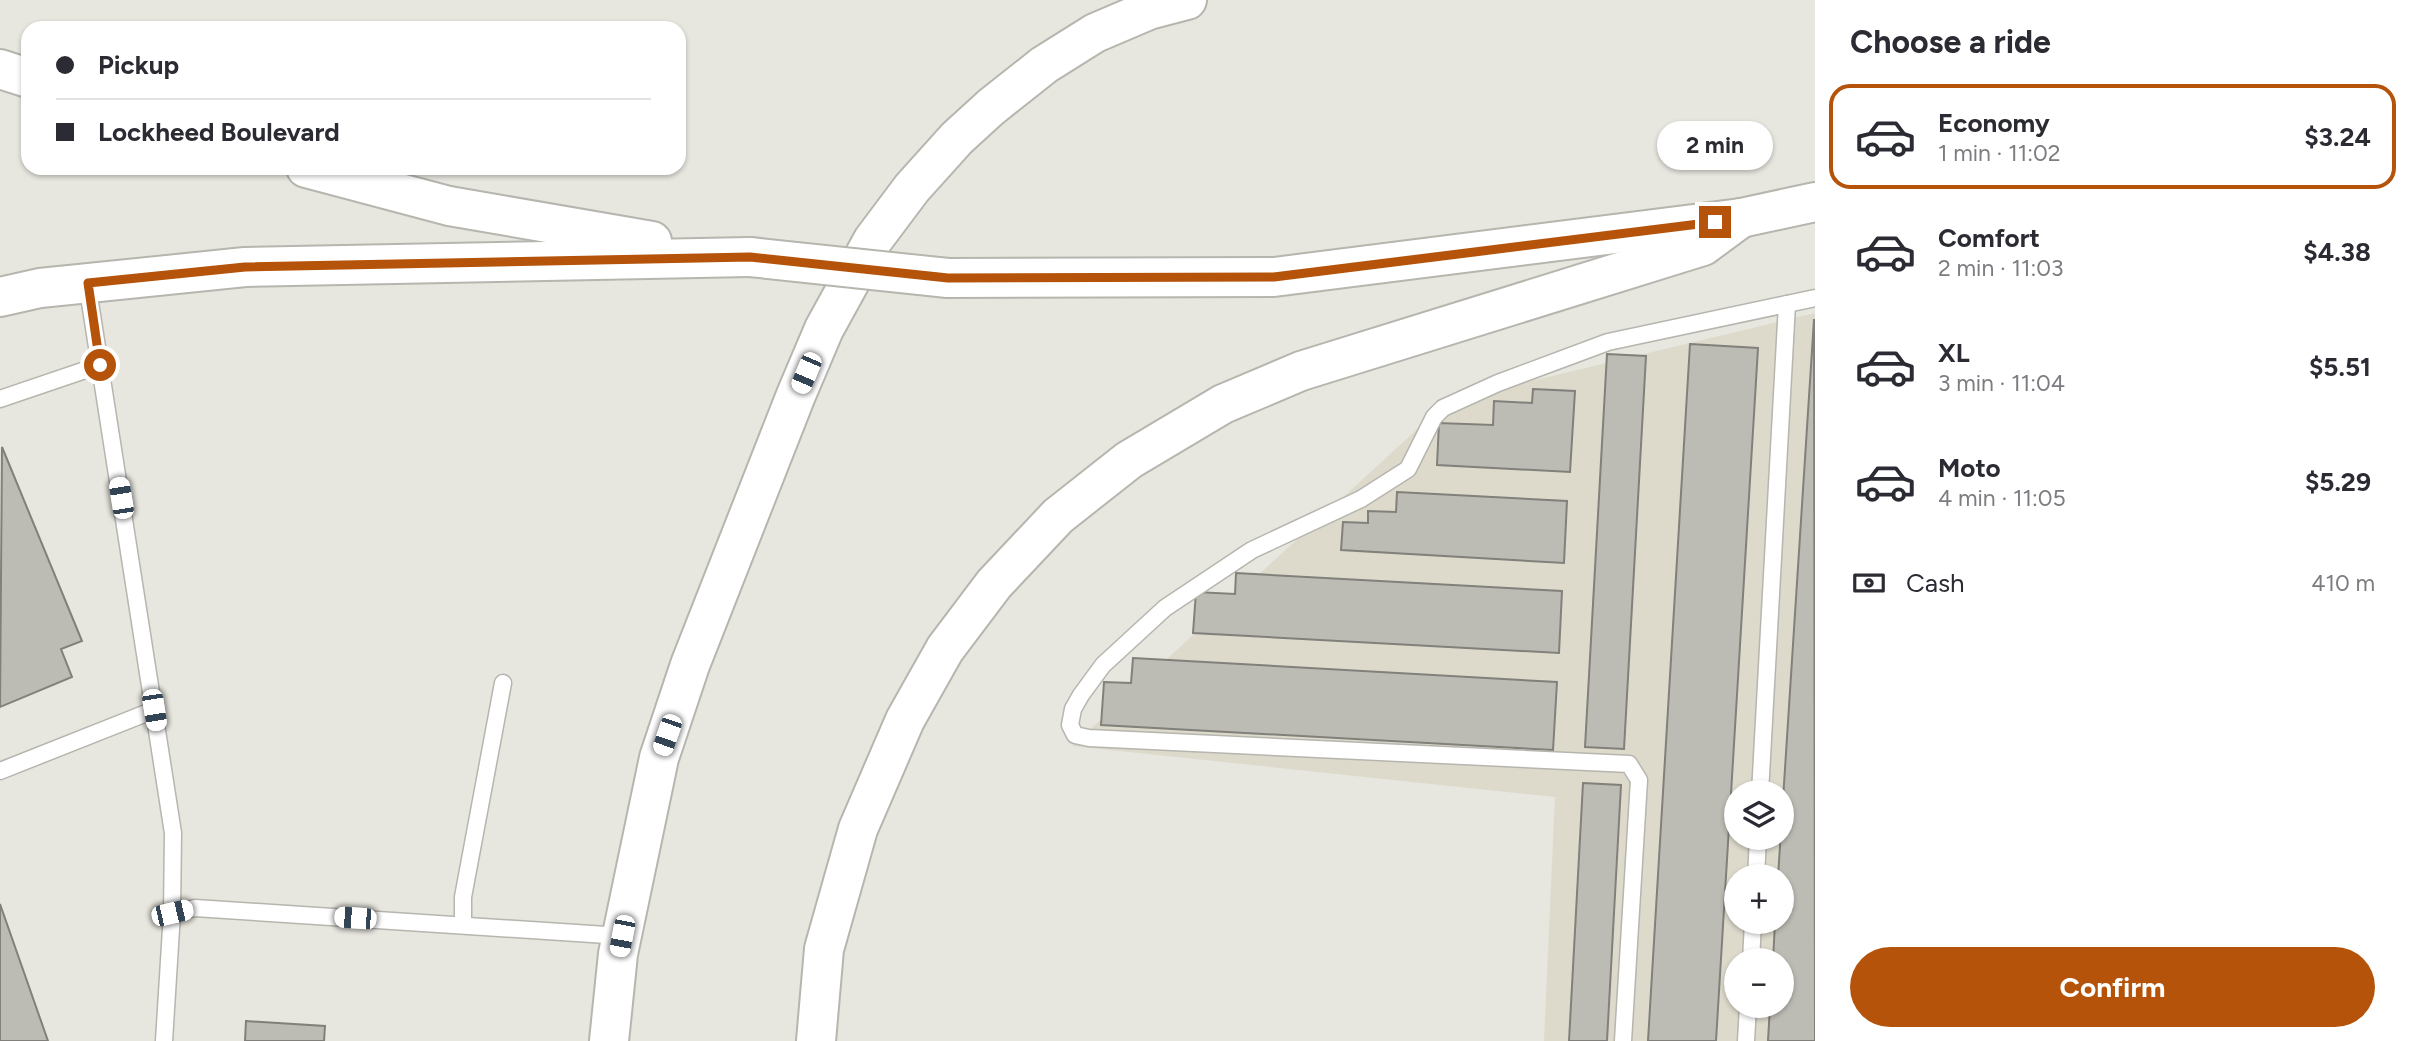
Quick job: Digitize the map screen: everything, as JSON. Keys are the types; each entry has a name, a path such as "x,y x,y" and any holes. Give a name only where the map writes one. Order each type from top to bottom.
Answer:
{"main road":[{"path":"609,1041 622,936 659,758 690,665 824,329 873,240 912,188 957,138 1044,65 1096,33 1149,10 1187,0"},
{"path":"0,69 21,76"},
{"path":"332,175 449,206 750,257 948,278 1274,277 1741,218 1815,202"},
{"path":"816,1041 824,949 858,829 905,720 945,649 993,584 1058,516 1129,460 1223,404 1301,371 1703,246 1741,218"},
{"path":"0,298 40,288 245,267 750,257"}],"lane":[{"path":"88,283 173,833 172,913 164,1041"},
{"path":"1623,1041 1639,780 1629,764 1089,738 1075,735 1070,725 1073,709 1103,665 1165,608 1252,550 1361,499 1408,469 1434,418 1443,408 1498,383 1608,342 1815,298"},
{"path":"1761,780 1787,304"},
{"path":"0,399 100,365"},
{"path":"463,925 463,897 503,683"},
{"path":"0,771 154,710"},
{"path":"172,913 195,908 622,936"},
{"path":"1746,1041 1747,1018"}],"shaded area":[{"path":"1815,313 1815,1041 1544,1041 1555,797 1072,746 1448,401"}],"building":[{"path":"1814,319 1815,1041 1768,1041 1769,1018 1794,1018 1794,948 1774,948 1774,934 1794,934 1794,864 1779,864 1780,850 1794,850 1794,780 1784,780"},
{"path":"1690,344 1758,348 1732,780 1724,780 1724,850 1728,850 1727,864 1724,864 1716,1041 1648,1041"},
{"path":"1607,354 1646,356 1624,749 1585,747"},
{"path":"1533,389 1575,391 1570,472 1437,465 1439,423 1493,425 1494,401 1532,403"},
{"path":"2,447 82,641 61,649 72,677 0,707"},
{"path":"1397,492 1567,501 1564,563 1341,550 1343,522 1368,523 1368,511 1396,512"},
{"path":"1236,573 1562,591 1559,653 1193,633 1196,592 1235,594"},
{"path":"1133,658 1557,682 1553,750 1101,725 1104,682 1131,683"},
{"path":"1583,783 1621,785 1607,1041 1569,1041"},
{"path":"0,904 48,1041 0,1041"},
{"path":"246,1021 325,1026 324,1041 245,1041"}],"route":[{"path":"100,365 88,283 245,267 750,257 948,278 1274,277 1715,222"}]}
